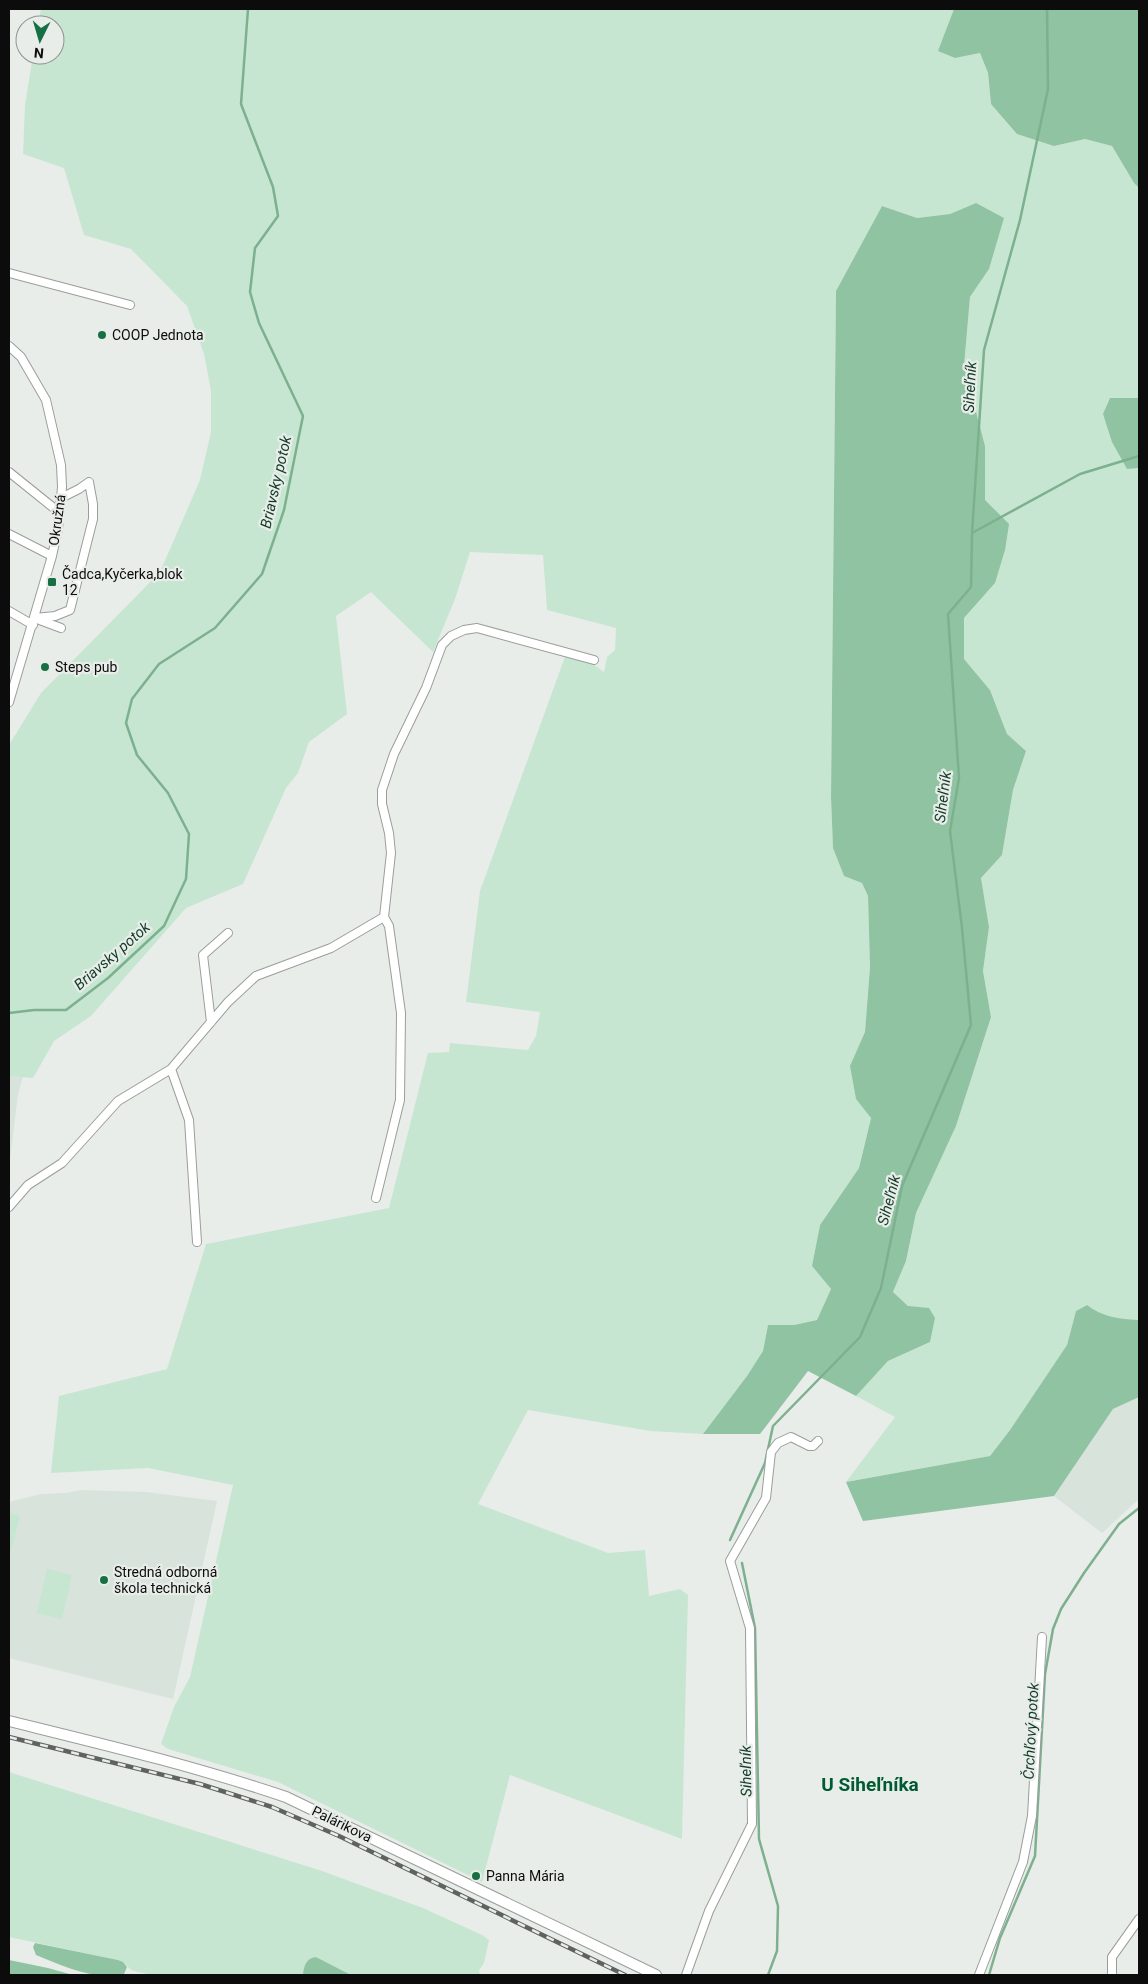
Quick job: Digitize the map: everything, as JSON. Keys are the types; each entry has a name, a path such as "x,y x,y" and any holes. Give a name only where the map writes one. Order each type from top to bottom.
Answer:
{"main road":[{"name":"Palárikova","path":"9,1721 235,1779 286,1797 656,1975"}],"street":[{"path":"9,273 130,305"},
{"name":"Okružná","path":"9,346 21,357 46,400 60,465 61,498 52,556 9,702"},
{"path":"9,472 60,513"},
{"path":"34,622 70,610 93,519 93,504 89,482 80,489 61,498"},
{"path":"9,534 52,556"},
{"path":"9,612 34,622 61,628"},
{"path":"376,1198 400,1100 401,1077 401,1013 389,926 384,917 390,833 382,804 382,790 394,754 426,688 442,645 451,636 464,630 477,628 594,660"},
{"path":"9,1207 28,1185 62,1163 118,1101 171,1070 228,1002 256,976 331,948 384,917"},
{"path":"211,1022 203,955 228,932"},
{"path":"171,1070 189,1120 196,1242"},
{"path":"686,1975 710,1911 752,1824 750,1628 730,1561 766,1498 769,1458 774,1447 781,1440 791,1437 809,1446 813,1446 818,1441"},
{"path":"978,1975 1023,1862 1032,1816 1042,1638"},
{"path":"1112,1975 1112,1957 1139,1919"}],"shaded area":[{"path":"9,1076 23,1077 18,1094 9,1168"},
{"path":"1139,1397 1139,1499 1102,1533 1054,1496 1113,1409"},
{"name":"Stredná odborná škola technická","path":"81,1490 146,1492 217,1501 173,1699 9,1658 9,1502 41,1494"}],"green space":[{"path":"41,9 954,9 939,51 955,58 980,53 988,73 991,104 1054,146 1085,139 1112,146 1134,183 1139,188 1139,398 1110,398 1127,469 1139,468 1139,1320 1112,1317 1087,1305 1076,1311 1067,1345 1010,1430 990,1456 846,1482 895,1417 856,1396 888,1361 930,1342 908,1306 893,1292 906,1261 916,1213 956,1126 991,1017 983,971 989,927 981,878 1002,855 1013,790 1026,751 1007,734 990,690 964,659 964,618 995,583 985,500 985,446 964,366 970,297 989,269 976,203 950,214 917,218 882,206 836,291 831,797 833,848 844,876 862,883 868,896 870,967 865,1032 851,1066 856,1099 871,1117 859,1168 820,1225 812,1266 831,1289 817,1320 794,1325 768,1325 763,1351 747,1376 703,1434 650,1431 528,1410 478,1504 608,1553 645,1550 649,1596 680,1589 688,1595 682,1839 510,1775 482,1882 278,1782 168,1749 161,1744 174,1707 190,1677 233,1485 148,1468 51,1473 59,1396 167,1369 206,1244 389,1208 428,1053 449,1052 450,1043 528,1050 536,1036 540,1012 466,1002 480,891 566,654 593,664 604,672 607,657 615,650 616,628 547,610 543,555 470,552 455,599 433,652 371,592 336,616 347,714 309,742 298,773 286,788 243,884 186,908 91,1016 54,1041 33,1078 9,1076 9,745 41,693 160,572 200,480 211,432 211,391 204,354 187,306 131,249 84,235 64,168 23,154 25,105 31,65 65,65 65,15 40,15"},
{"path":"954,9 1139,9 1139,188 1134,183 1112,146 1085,139 1054,146 1017,134 991,104 988,73 980,53 955,58 938,51"},
{"path":"976,203 1004,218 989,269 970,297 964,366 985,446 985,500 1009,524 1005,550 995,583 964,618 964,659 990,690 1007,734 1026,751 1013,790 1002,855 981,878 989,927 983,971 991,1017 956,1126 916,1213 906,1261 893,1292 908,1306 929,1308 935,1318 930,1342 888,1361 856,1396 808,1371 760,1434 703,1434 747,1376 763,1351 768,1325 794,1325 817,1320 831,1289 812,1266 820,1225 859,1168 871,1118 856,1099 850,1066 865,1032 870,967 868,896 862,883 844,876 833,848 831,797 836,291 882,206 917,218 950,214"},
{"path":"1110,398 1139,398 1139,468 1127,469 1112,442 1103,414"},
{"path":"1087,1305 1112,1317 1139,1320 1139,1397 1113,1409 1054,1496 863,1521 846,1482 990,1456 1010,1430 1067,1345 1076,1311"},
{"path":"9,1513 20,1516 10,1554 9,1554"},
{"path":"47,1569 72,1575 62,1619 37,1613"},
{"path":"9,1772 322,1871 423,1908 489,1940 484,1963 479,1970 480,1975 351,1975 316,1957 303,1975 151,1975 131,1970 118,1960 9,1937"},
{"path":"35,1943 118,1960 127,1967 124,1974 101,1976 90,1974 57,1964 36,1955 33,1947"},
{"path":"316,1957 351,1975 303,1975 306,1963"},
{"path":"9,1960 48,1968 73,1975 9,1975"}],"waterway":[{"name":"Briavsky potok","path":"9,1013 34,1010 66,1010 108,978 164,926 186,879 189,834 168,793 137,755 126,723 132,699 159,664 215,628 262,574 284,510 303,416 259,323 250,292 255,248 278,216 273,187 241,104 248,9"},
{"name":"Siheľník","path":"730,1540 765,1463 773,1426 860,1337 881,1288 902,1186 971,1025 950,831 959,778 948,614 971,587 972,533 984,350 1020,220 1048,89 1047,9"},
{"path":"972,533 1080,474 1139,456"},
{"name":"Črchľový potok","path":"989,1975 1000,1938 1035,1856 1045,1674 1053,1629 1061,1609 1084,1573 1119,1524 1139,1508"},
{"name":"Siheľník","path":"742,1563 755,1628 759,1839 778,1906 777,1951 768,1975"}],"railway":[{"path":"9,1737 200,1784 272,1807 339,1836 625,1975"}],"place":[{"name":"COOP Jednota","path":"102,335"},
{"name":"Čadca,Kyčerka,blok 12","path":"52,582"},
{"name":"Steps pub","path":"45,667"},
{"name":"Stredná odborná škola technická","path":"104,1580"},
{"name":"Panna Mária","path":"476,1876"}],"district":[{"name":"U Siheľníka","path":"870,1784"}]}
